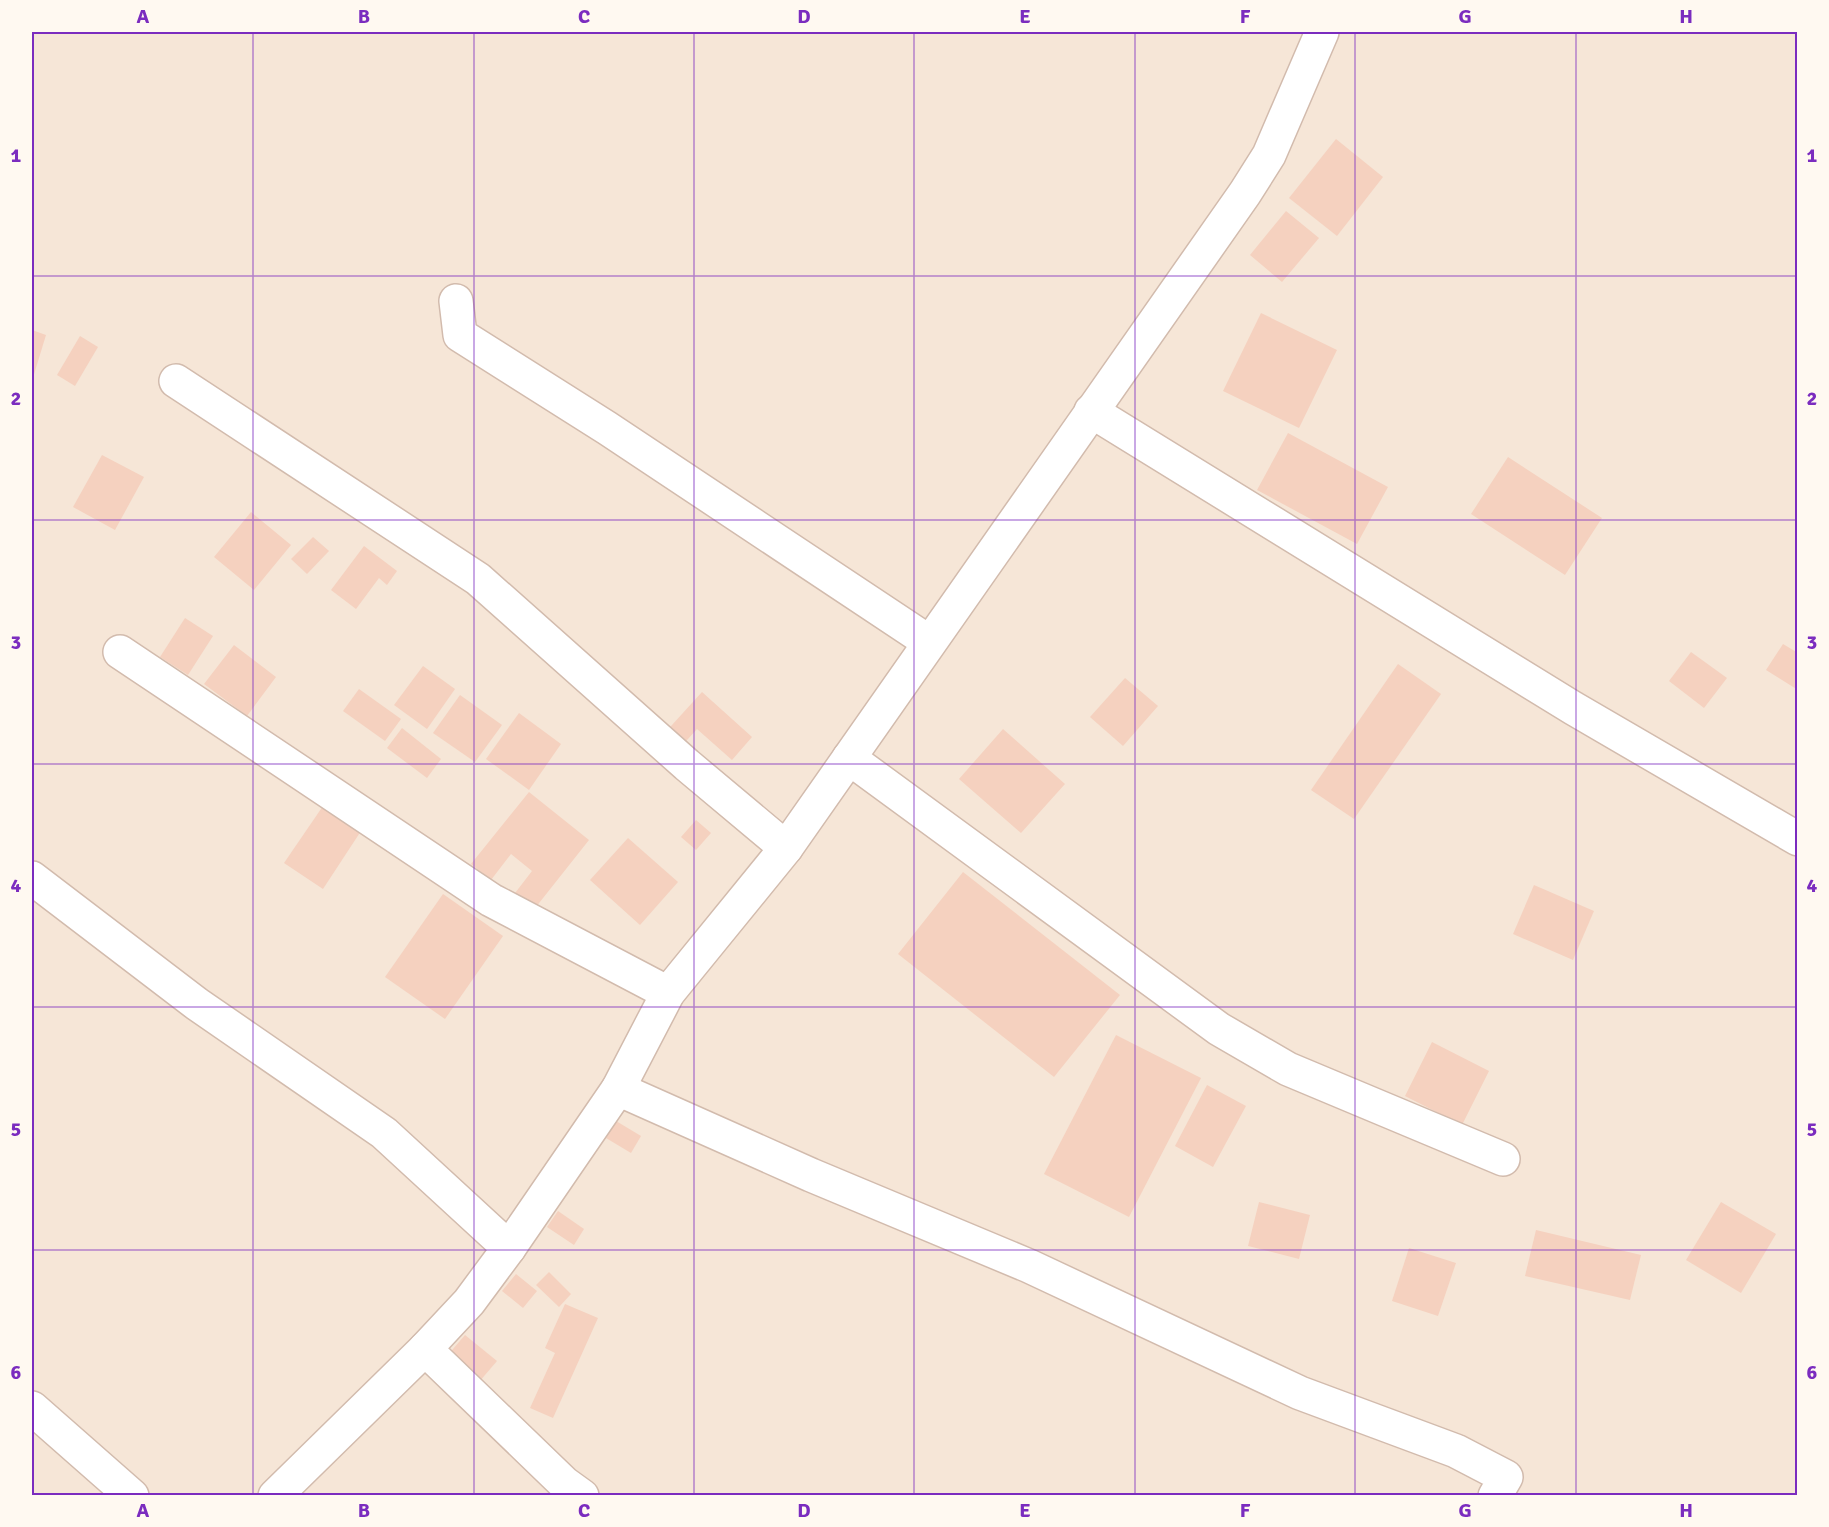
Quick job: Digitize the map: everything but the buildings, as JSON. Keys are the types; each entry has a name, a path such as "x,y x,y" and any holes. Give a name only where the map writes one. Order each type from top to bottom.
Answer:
{"street":[{"path":"275,1496 425,1349 469,1302 509,1248 618,1089 668,993 786,848 1245,193 1269,155 1322,32"},
{"path":"456,301 460,335 607,428 929,642"},
{"path":"176,381 478,579 687,765 786,848"},
{"path":"1091,411 1573,708 1797,839"},
{"path":"120,652 491,900 668,993"},
{"path":"849,758 1219,1029 1288,1069 1503,1159"},
{"path":"32,878 196,1004 384,1133 509,1248"},
{"path":"618,1089 811,1175 1029,1266 1300,1393 1456,1451 1506,1477 1495,1496"},
{"path":"425,1349 564,1483 582,1496"},
{"path":"32,1408 132,1496"}],"shaded area":[{"path":"32,32 1797,32 1797,1495 32,1495"}]}
